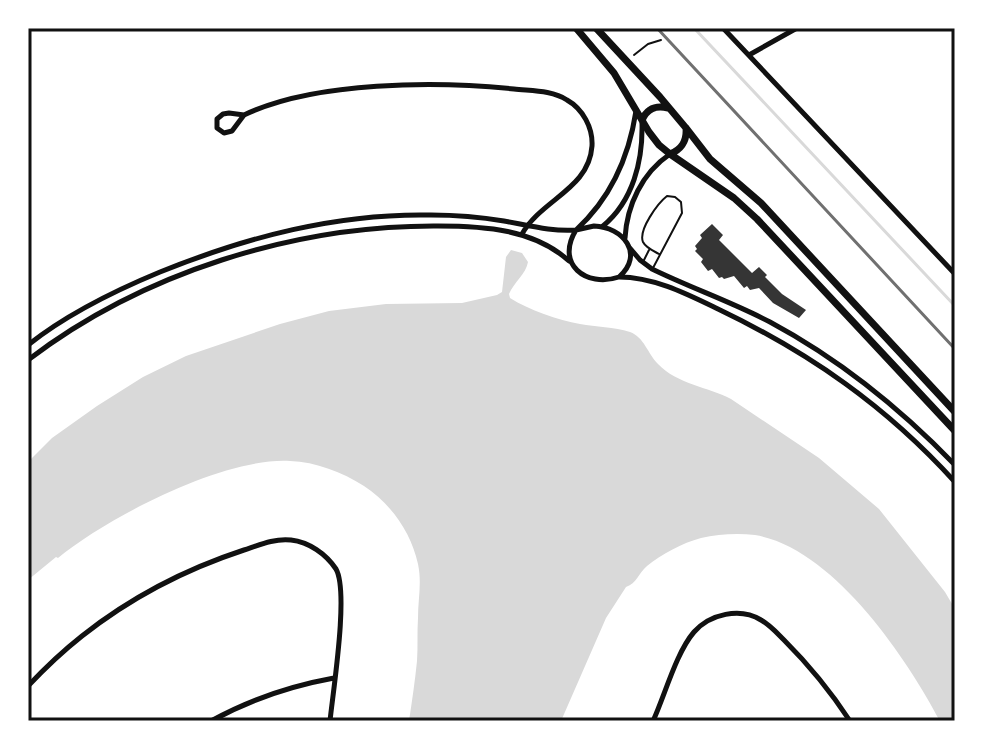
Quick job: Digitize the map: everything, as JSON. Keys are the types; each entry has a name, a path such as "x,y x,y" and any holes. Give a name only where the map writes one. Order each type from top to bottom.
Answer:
{"main road":[{"path":"576,28 614,73 659,145 734,198 757,219 955,431"},
{"path":"596,28 710,159 768,210 955,412"},
{"path":"642,120 655,107 668,108"},
{"path":"670,154 681,147 686,128"}],"street":[{"path":"723,28 955,274"},
{"path":"749,55 797,28"},
{"path":"244,115 232,131 224,133 217,128 217,119 223,114 244,115 270,104 332,91 450,85 558,95 578,109 587,121 591,135 589,159 578,180 539,212 522,234"},
{"path":"569,261 569,243 576,230 596,210 612,185 628,149 636,111"},
{"path":"602,226 618,211 634,181 642,145 642,120"},
{"path":"625,239 629,209 635,196 652,167 670,154"},
{"path":"28,345 77,312 125,287 233,246 303,227 378,217 456,216 487,218 551,230 602,226 625,239 652,269 747,310 850,372 903,415 955,465"},
{"path":"378,217 379,227"},
{"path":"28,360 83,321 128,297 236,256 307,236 379,227 459,226 522,234 546,243 576,270 591,278 645,279 761,329 870,400 955,482"},
{"path":"233,246 236,256"},
{"path":"619,277 630,263 629,247"},
{"path":"645,279 652,269"},
{"path":"96,302 101,312"},
{"path":"783,342 789,333"},
{"path":"896,423 903,415"},
{"path":"28,686 83,635 140,597 206,563 263,543 295,540 315,548 335,568 342,590 330,721"},
{"path":"655,720 678,662 694,633 701,625 718,616 741,614 762,620 779,636 808,665 850,721"},
{"path":"211,721 286,688 334,678"}],"lane":[{"path":"652,269 682,213 681,202 675,197 667,196 662,200 643,230 644,243 659,254"},
{"path":"643,262 650,249"}],"path":[{"path":"633,56 648,44 661,40"}],"shaded area":[{"path":"511,250 522,253 528,262 509,294 510,298 562,320 635,334 666,371 683,381 731,399 819,458 879,509 955,609 955,721 940,721 887,637 839,583 784,544 755,535 735,534 701,538 680,546 647,566 626,587 606,618 561,721 409,721 417,661 420,584 415,552 405,530 374,493 347,476 309,463 263,462 201,479 106,525 56,557 28,580 28,462 52,438 97,406 143,377 186,356 280,324 329,311 386,304 462,303 497,295 502,292 506,257"}],"building":[{"path":"712,224 723,235 719,240 752,273 759,267 782,294 806,310 799,318 773,303 759,288 744,288 734,276 724,279 719,278 712,269 708,271 695,246 702,238 700,235"}],"waterway":[{"path":"694,28 955,306"}],"railway":[{"path":"657,28 955,349"}]}
